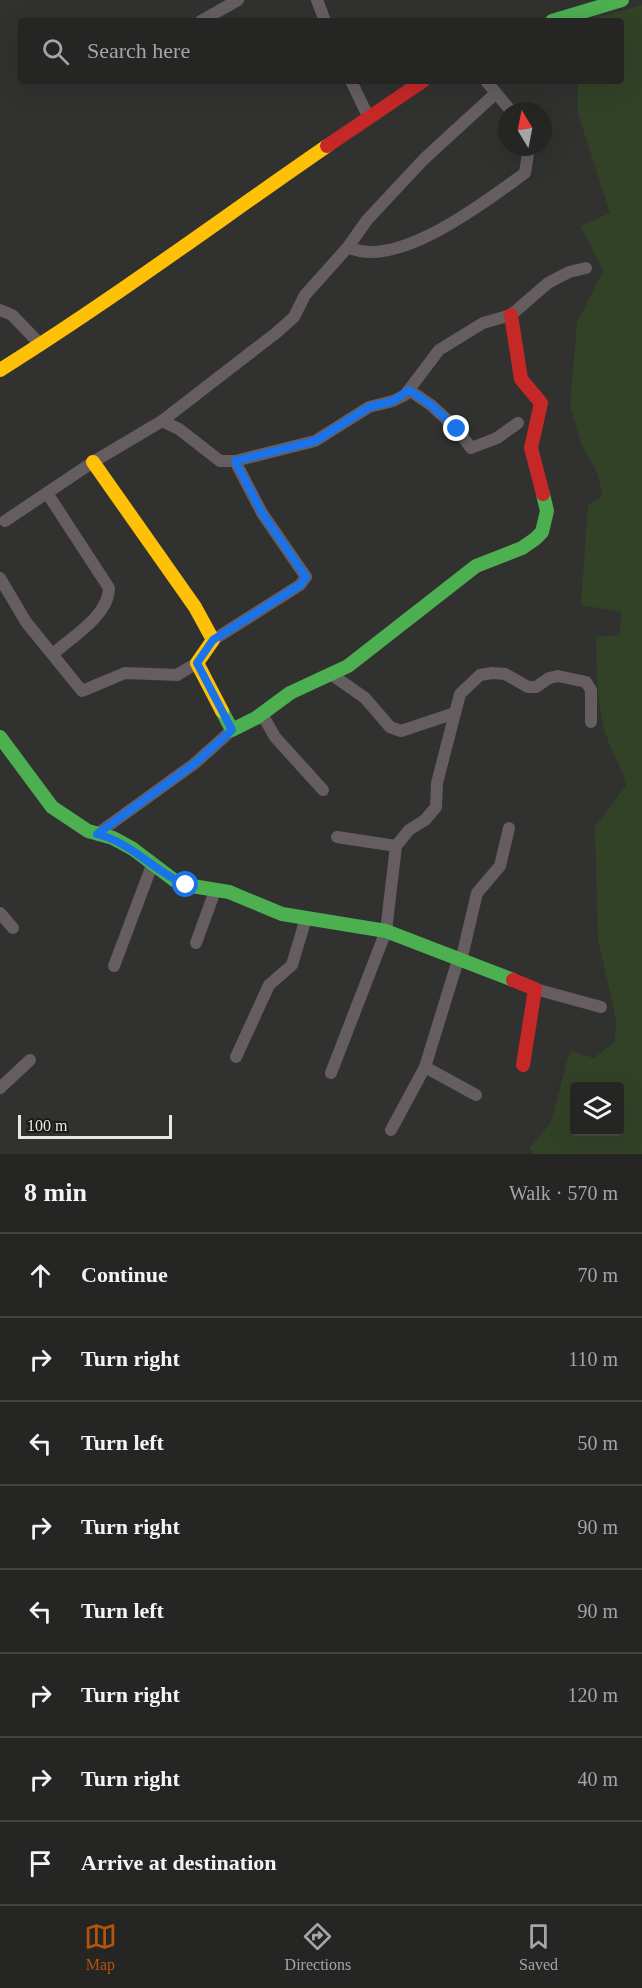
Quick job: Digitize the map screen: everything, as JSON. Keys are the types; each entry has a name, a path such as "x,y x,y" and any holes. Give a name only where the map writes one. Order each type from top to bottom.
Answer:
{"street":[{"path":"206,18 238,0"},
{"path":"316,0 324,18"},
{"path":"559,18 589,4 622,0"},
{"path":"352,84 368,116"},
{"path":"0,370 85,317 368,116 418,84"},
{"path":"488,84 504,102"},
{"path":"2,519 162,421 288,322 305,295 348,247 367,220 424,159 496,93"},
{"path":"348,247 358,252 381,251 425,237 476,208 525,173 528,156"},
{"path":"162,421 178,429 220,460 235,461 315,441 369,407 393,401 409,390 439,350 483,324 511,315 548,283 569,272 586,268"},
{"path":"0,310 12,315 41,345"},
{"path":"97,834 194,764 232,730 262,714 290,693 348,666 476,566 522,548 542,532 547,511 531,448 541,404 521,379 511,315"},
{"path":"409,390 431,405 457,429 471,448 497,438 518,423"},
{"path":"0,578 26,622 54,653 82,691 125,673 177,675 197,663 213,640 300,585 306,577 262,513 235,461"},
{"path":"93,462 195,607 213,640"},
{"path":"47,493 109,588 108,600 100,612 54,653"},
{"path":"197,663 232,730"},
{"path":"331,674 365,698 390,727 401,731 455,713"},
{"path":"331,1073 386,930 396,846 409,830 425,820 436,807 437,783 460,694 480,675 505,674 528,687 536,687 549,678 558,676 586,682 591,690 591,722"},
{"path":"262,714 275,737 323,790"},
{"path":"0,737 52,807 70,821 133,849 152,865 186,885 229,892 282,914 386,930 535,989 601,1007"},
{"path":"391,1130 425,1067 460,960 477,893 500,866 509,828"},
{"path":"338,837 396,846"},
{"path":"114,966 152,865"},
{"path":"196,943 215,891"},
{"path":"0,913 13,928"},
{"path":"236,1057 269,986 294,961 306,918"},
{"path":"523,1065 535,989"},
{"path":"0,1088 30,1060"},
{"path":"425,1067 476,1095"}],"green space":[{"path":"642,5 642,1154 534,1154 530,1148 551,1122 570,1051 594,1058 615,1042 616,1019 598,939 595,827 626,786 609,743 602,717 598,691 596,637 620,635 621,612 581,605 588,505 603,496 596,470 582,446 570,406 577,323 603,271 581,226 610,213 578,113 578,84 624,84 624,18 596,18"}],"traffic: fast":[{"path":"562,18 622,0"},
{"path":"222,711 232,730 256,718 290,693 348,666 476,566 522,548 535,539 542,532 547,511 543,494"},
{"path":"0,737 52,807 88,831 113,838 133,849 174,880 186,885 229,892 282,914 386,931 513,980"}],"traffic: slow":[{"path":"0,370 124,288 327,146"},
{"path":"93,462 195,607 213,640 197,663 222,711"}],"traffic: jam":[{"path":"327,146 419,84"},
{"path":"511,315 521,379 541,403 531,448 543,494"},
{"path":"513,980 535,989 523,1065"}],"route":[{"path":"186,885 174,880 133,849 113,838 97,834 194,764 232,730 197,663 213,640 300,585 306,577 262,513 235,461 315,441 369,407 393,401 405,395 409,390 431,405 457,429"}]}
